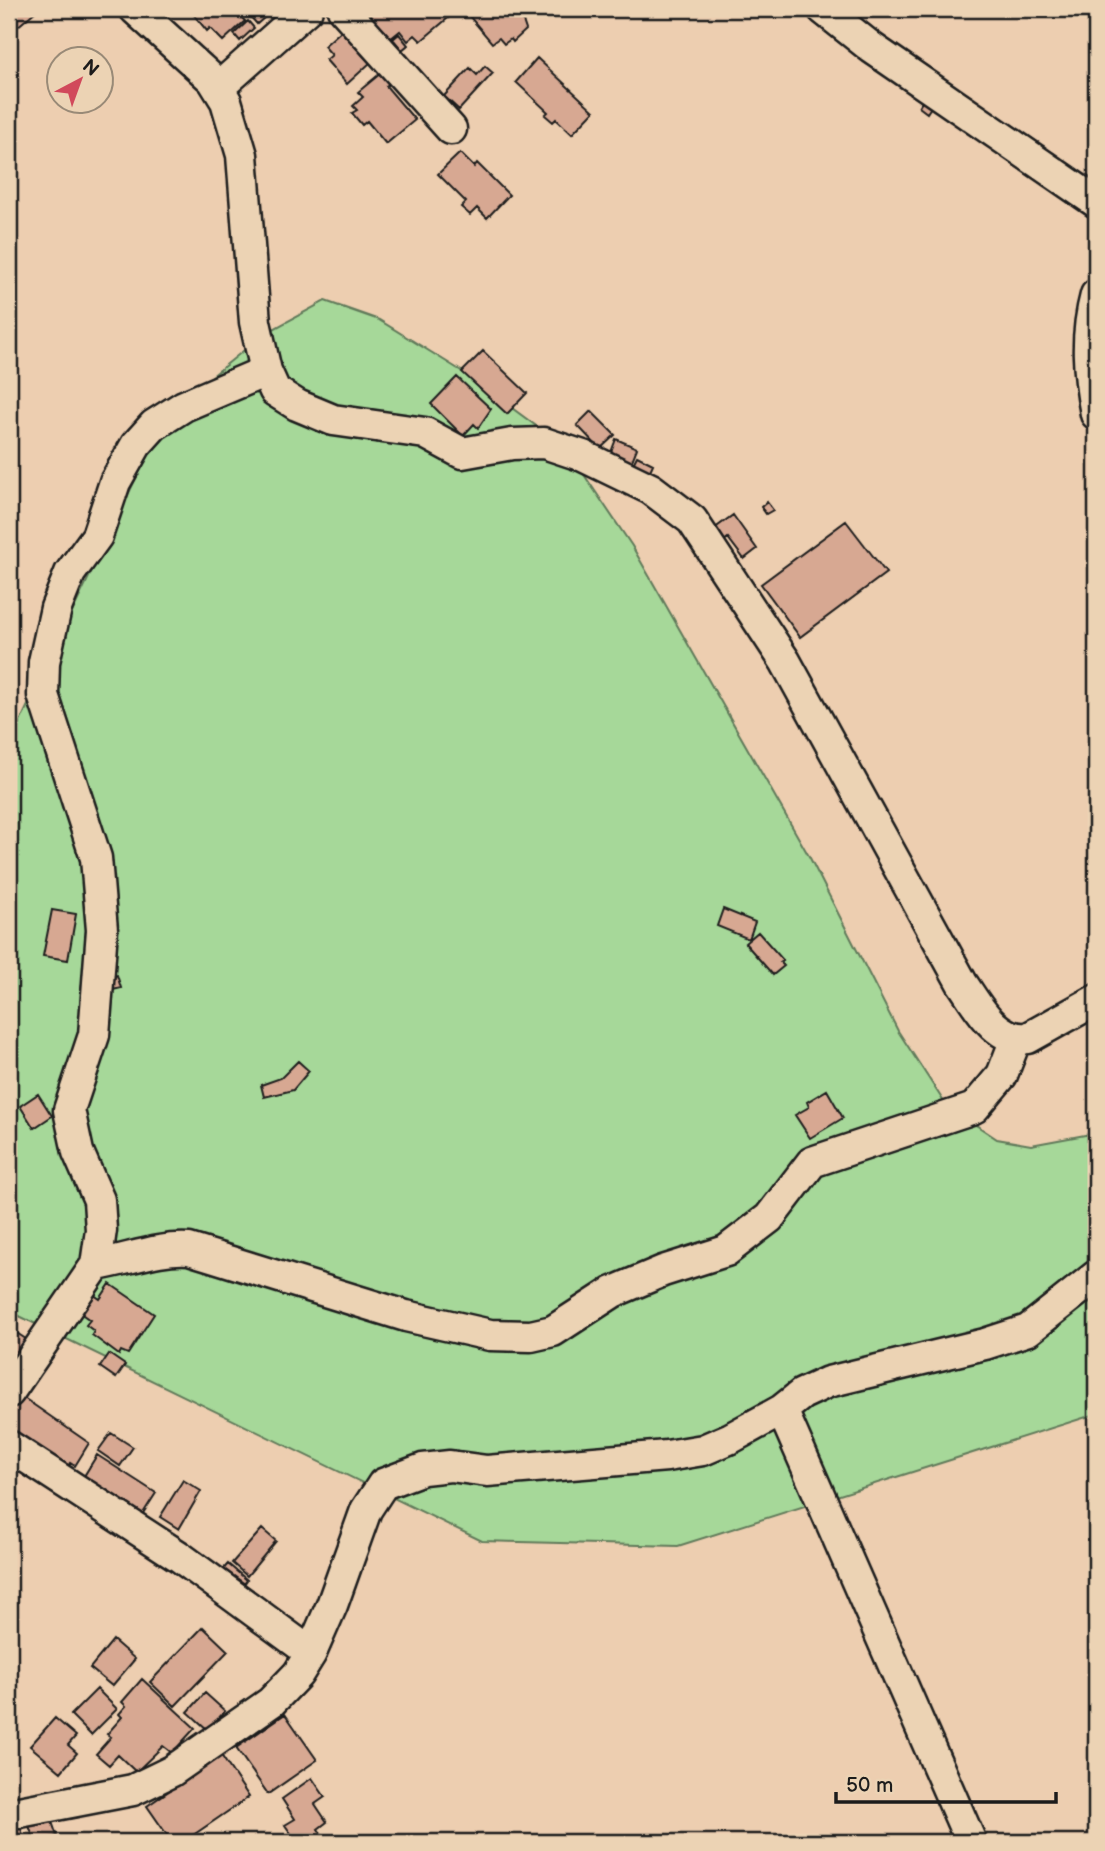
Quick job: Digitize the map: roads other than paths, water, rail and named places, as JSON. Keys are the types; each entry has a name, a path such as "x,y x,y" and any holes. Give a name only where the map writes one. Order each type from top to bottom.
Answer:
{"street":[{"path":"135,9 218,88 226,102 243,155 255,322 266,372 275,391 297,405 333,420 425,433 462,453 512,444 544,443 583,456 651,489 692,520 785,662 962,983 988,1019 1006,1036 1028,1038 1096,1000"},
{"path":"218,88 307,9"},
{"path":"823,9 872,48 1096,202"},
{"path":"349,11 451,129"},
{"path":"1096,295 1088,337 1088,370 1096,414"},
{"path":"9,1392 96,1265 101,1230 99,1200 78,1152 69,1110 94,1035 102,930 96,858 43,695 44,662 56,608 70,573 97,536 115,482 136,445 154,425 184,406 266,372"},
{"path":"96,1265 126,1260 165,1247 189,1249 406,1316 478,1333 531,1336 553,1331 613,1292 663,1271 726,1251 769,1218 812,1162 974,1108 1002,1075 1016,1039"},
{"path":"9,1814 121,1793 172,1772 271,1702 298,1674 311,1653 332,1605 366,1510 383,1484 423,1469 450,1466 487,1471 667,1456 703,1450 782,1410 802,1394 828,1382 985,1344 1028,1330 1096,1276"},
{"path":"782,1410 971,1842"},
{"path":"9,1446 180,1557 311,1653"}]}
